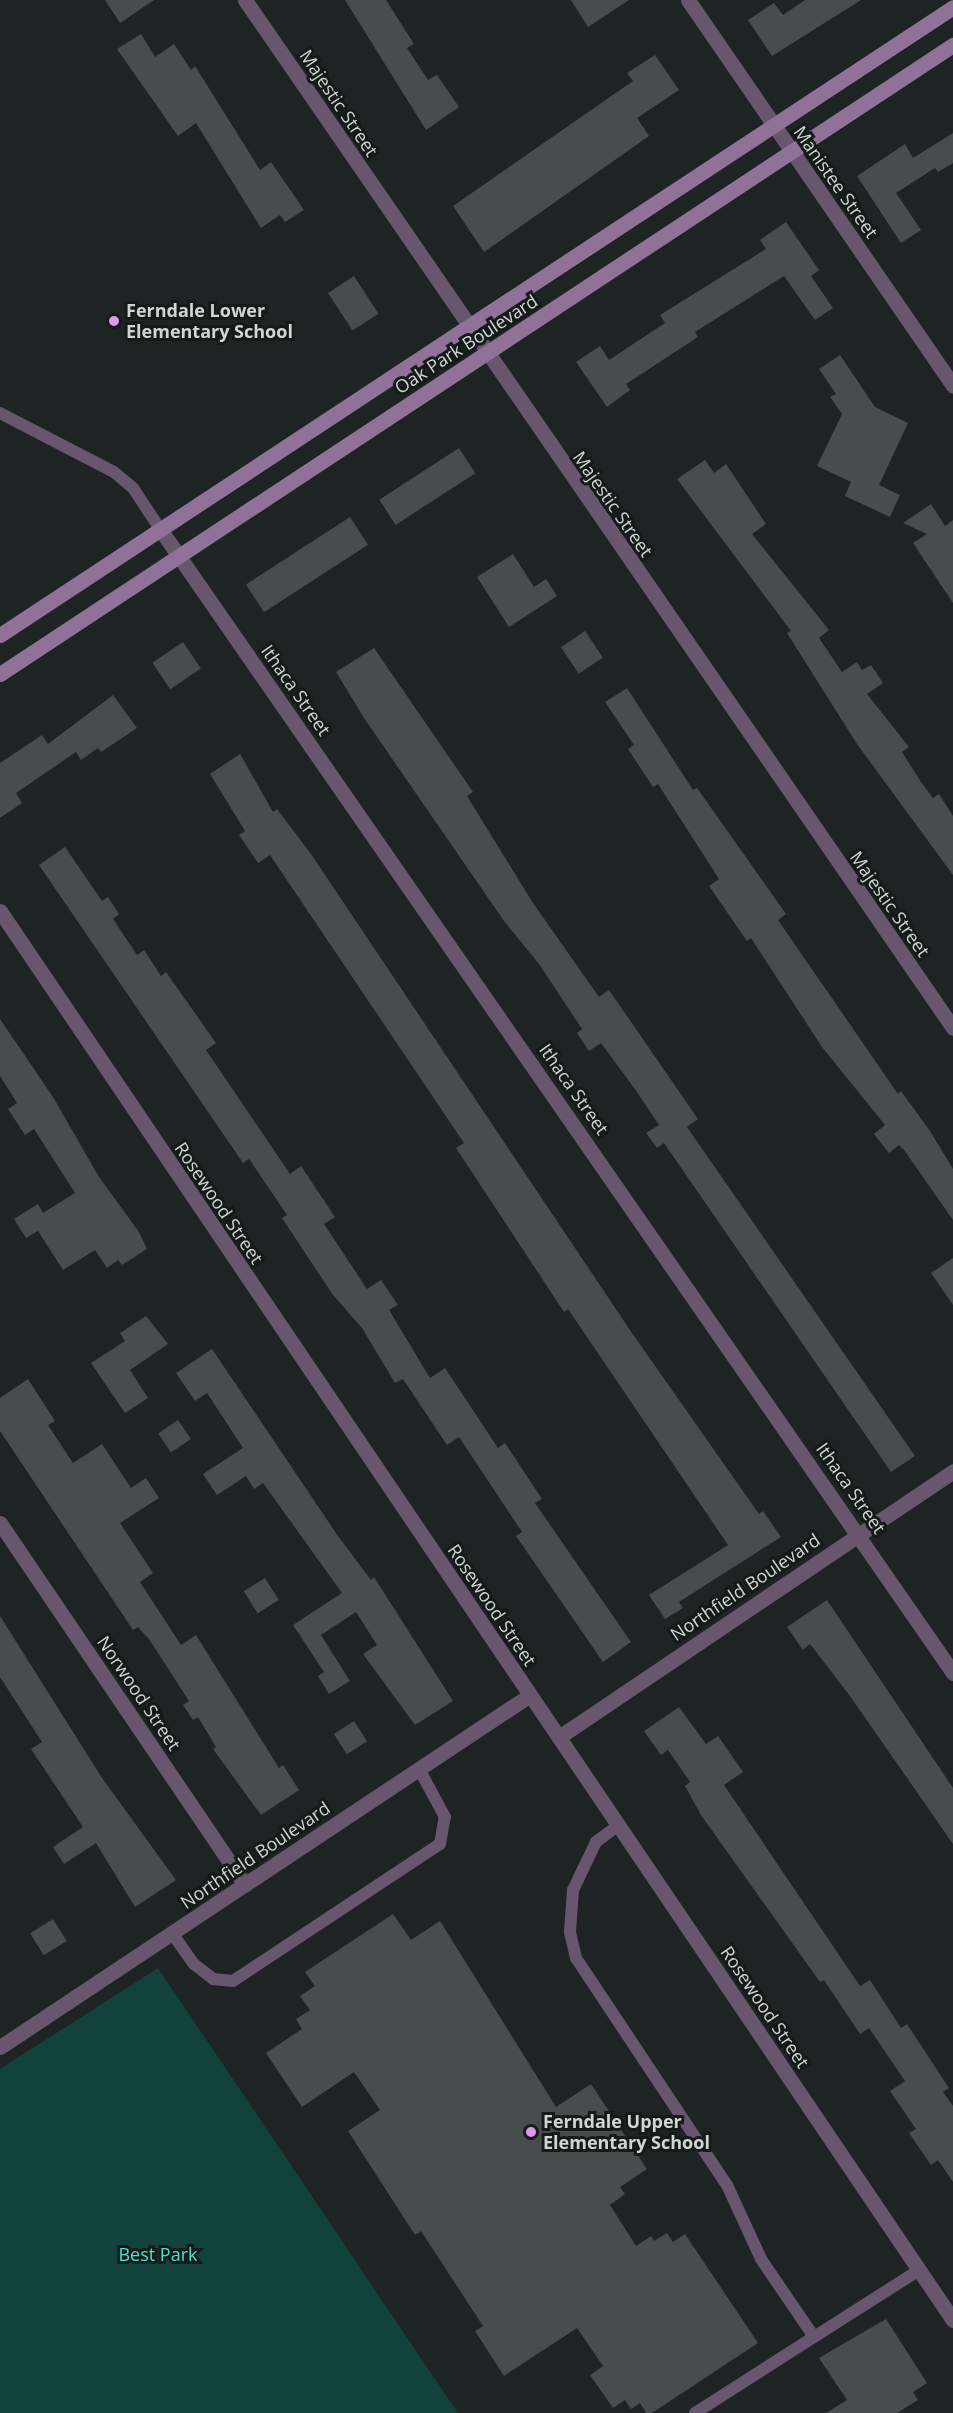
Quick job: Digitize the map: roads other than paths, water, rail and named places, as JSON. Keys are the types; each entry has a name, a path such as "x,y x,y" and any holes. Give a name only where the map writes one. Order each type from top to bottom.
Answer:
{"street":[{"name":"Majestic Street","path":"245,0 467,327 953,1028"},
{"name":"Manistee Street","path":"688,0 953,386"},
{"name":"Oak Park Boulevard","path":"0,635 953,7"},
{"name":"Oak Park Boulevard","path":"0,674 953,45"},
{"name":"Ithaca Street","path":"160,529 859,1534 953,1673"},
{"name":"Rosewood Street","path":"0,911 953,2320"},
{"name":"Northfield Boulevard","path":"559,1737 953,1471"},
{"name":"Norwood Street","path":"0,1523 245,1885"},
{"name":"Northfield Boulevard","path":"0,2047 530,1695"}],"lane":[{"path":"0,413 114,472 134,488 160,529"},
{"path":"172,1933 194,1965 213,1979 233,1981 440,1844 445,1816 419,1769"},
{"path":"619,1826 596,1842 573,1890 570,1932 576,1958 727,2186 761,2259 814,2337"},
{"path":"695,2413 919,2270"}],"place":[{"name":"Ferndale Lower Elementary School","path":"114,321"},
{"name":"Ferndale Upper Elementary School","path":"531,2132"}],"park label":[{"name":"Best Park","path":"158,2254"}]}
